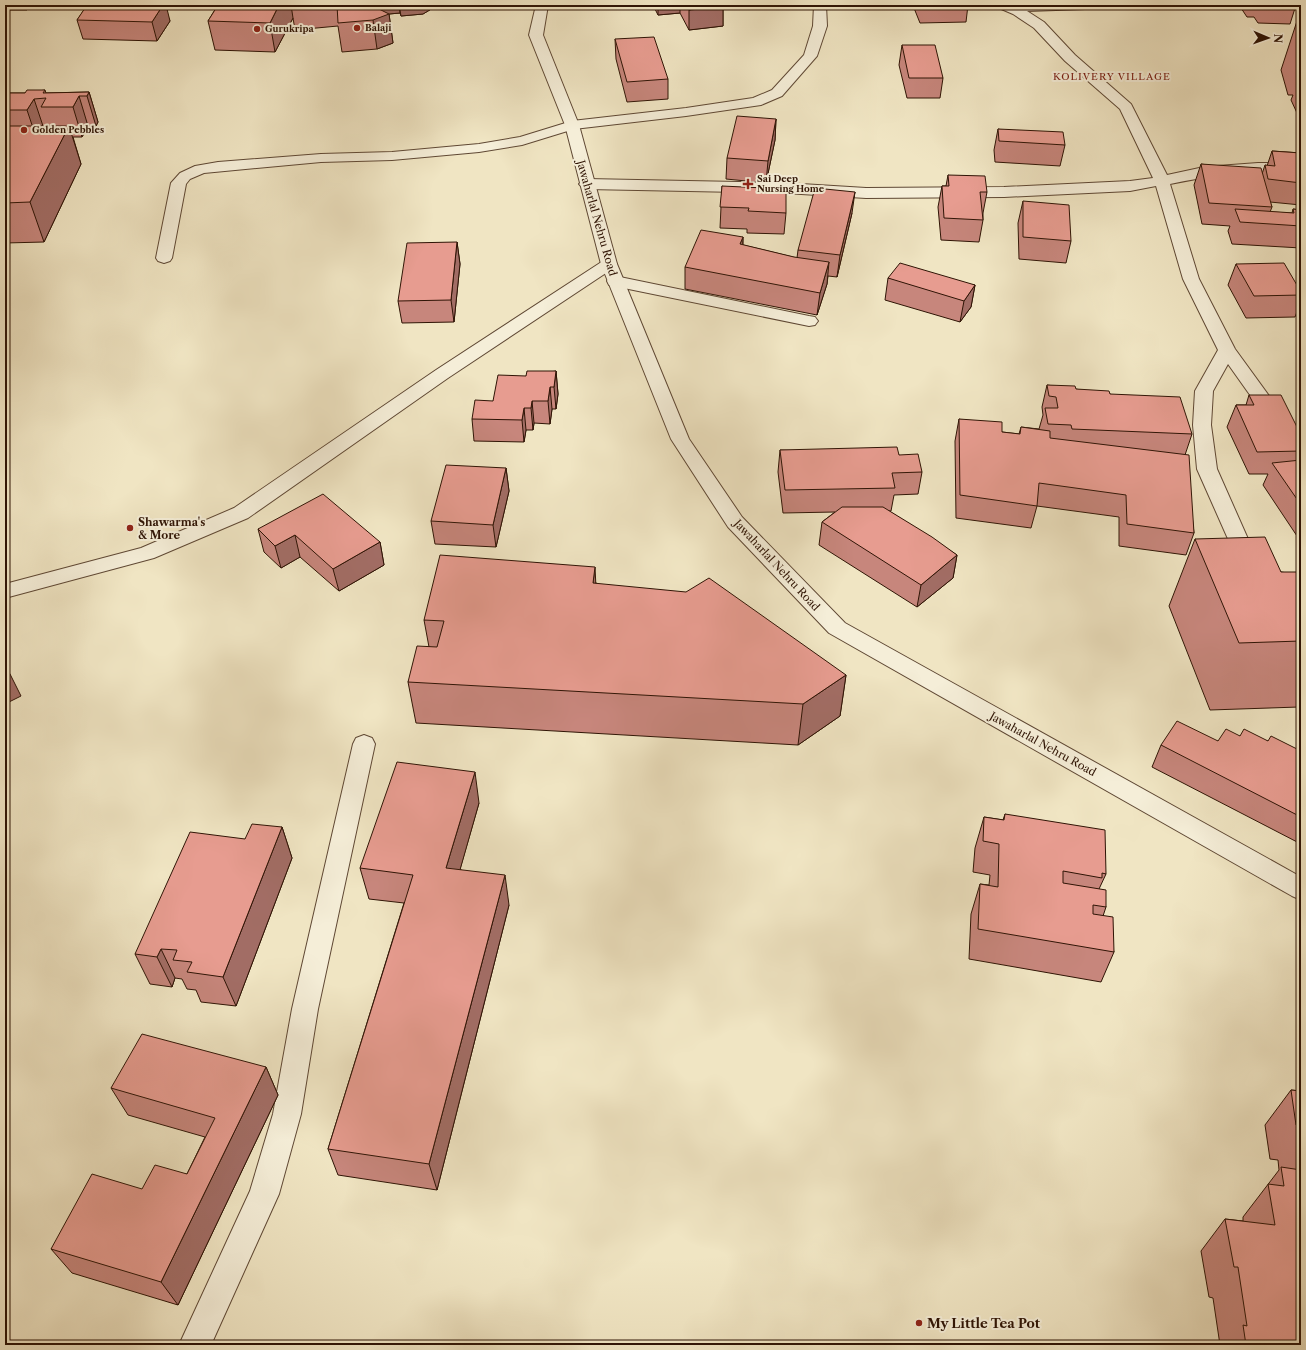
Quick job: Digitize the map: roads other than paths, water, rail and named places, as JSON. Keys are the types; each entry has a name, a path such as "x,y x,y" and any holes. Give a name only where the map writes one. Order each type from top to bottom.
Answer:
{"street":[{"name":"Jawaharlal Nehru Road","path":"542,5 536,35 572,125 612,273 680,439 735,522 837,628 1301,889"},
{"path":"164,258 179,183 185,176 200,169 226,165 321,158 392,156 479,148 522,141 572,125 686,112 756,102 777,93 810,56 820,26 820,5"},
{"path":"1008,7 1085,5"},
{"path":"1008,7 1039,25 1070,58 1126,107 1162,182 1191,279 1227,350 1301,452"},
{"path":"587,184 785,188 874,193 1012,191 1130,186 1162,182 1204,172 1258,167 1301,168"},
{"path":"5,591 147,553 240,513 442,374 612,273 809,321"},
{"path":"1227,350 1204,391 1202,425 1207,469 1257,583"},
{"path":"195,1345 264,1194 287,1114 305,1009 364,744"}],"place":[{"name":"Balaji","path":"357,28"},
{"name":"Gurukripa","path":"257,29"},
{"name":"Golden Pebbles","path":"24,130"},
{"name":"Sai Deep Nursing Home","path":"748,184"},
{"name":"Shawarma's & More","path":"130,528"},
{"name":"My Little Tea Pot","path":"919,1323"}],"district":[{"name":"KOLIVERY VILLAGE","path":"1112,76"}]}
